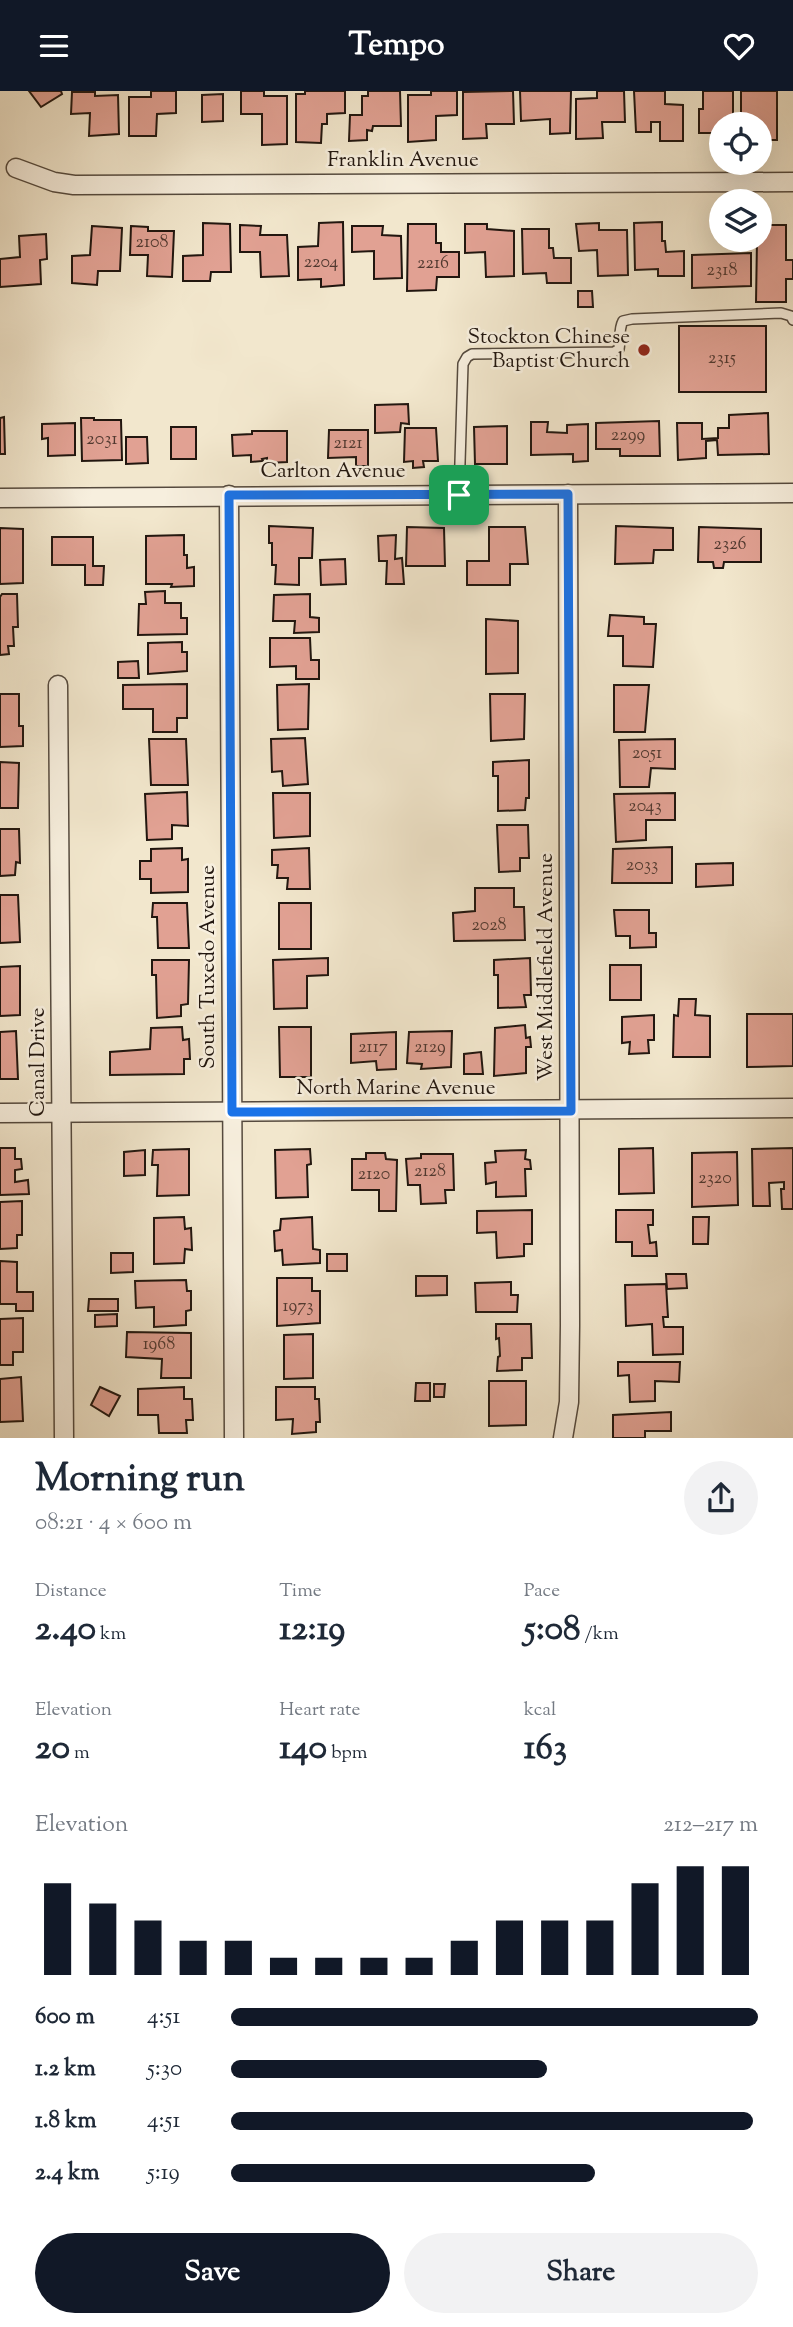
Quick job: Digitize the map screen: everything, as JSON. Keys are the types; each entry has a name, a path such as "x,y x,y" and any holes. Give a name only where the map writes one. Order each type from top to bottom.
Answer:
{"street":[{"name":"Franklin Avenue","path":"16,169 54,182 74,185 793,182"},
{"name":"Carlton Avenue","path":"0,498 793,493"},
{"name":"West Middlefield Avenue","path":"563,1438 569,1402 571,1111 568,494"},
{"name":"South Tuxedo Avenue","path":"229,495 234,1438"},
{"name":"Canal Drive","path":"58,685 64,1438"},
{"name":"North Marine Avenue","path":"0,1113 793,1108"}],"lane":[{"path":"459,495 463,364 472,354 614,352 619,349 620,326 623,321 632,319 781,313 791,316 793,320"}],"building":[{"path":"29,91 61,91 62,94 41,107"},
{"path":"151,91 176,91 176,113 157,114 156,136 129,136 129,97 151,97"},
{"path":"241,91 264,91 264,96 287,96 287,144 262,145 262,114 241,114"},
{"path":"305,91 345,91 345,113 327,114 327,124 322,124 321,143 296,142 296,94 305,94"},
{"path":"368,91 400,91 401,126 373,126 372,131 367,130 367,140 349,141 350,115 362,115 362,96 368,96"},
{"path":"431,91 457,91 457,115 436,116 436,140 408,142 408,95 431,95"},
{"path":"513,91 514,124 486,124 487,138 463,139 463,92"},
{"path":"520,91 571,91 570,133 550,134 550,119 521,121"},
{"path":"597,91 624,91 625,122 602,122 603,138 576,139 576,99 597,98"},
{"path":"634,91 665,91 665,104 683,105 683,141 660,141 660,122 651,122 651,132 636,132"},
{"path":"703,91 733,91 733,112 709,112 709,133 699,133 699,109 703,109"},
{"path":"741,91 777,91 777,140 772,140 772,112 741,112"},
{"path":"72,92 95,92 95,96 118,95 119,134 89,136 90,113 71,114"},
{"path":"223,94 223,121 202,122 202,95"},
{"path":"343,222 344,285 321,287 321,279 298,280 298,247 318,246 319,223"},
{"path":"662,222 662,241 665,241 666,252 684,251 684,276 658,276 658,269 635,270 634,223"},
{"path":"203,223 230,224 231,272 211,272 210,281 183,281 183,256 203,255"},
{"path":"599,223 599,230 627,230 628,275 598,276 597,250 579,251 576,224"},
{"path":"408,224 436,224 436,243 441,243 441,252 459,252 459,277 437,277 436,290 407,291"},
{"path":"465,224 487,224 487,229 514,231 514,276 486,277 485,252 465,253"},
{"path":"240,225 261,226 260,235 287,235 289,276 261,277 260,252 240,252"},
{"path":"772,225 786,225 786,260 793,260 793,279 786,279 786,302 756,302 757,252 772,252"},
{"path":"92,226 122,228 120,271 98,271 97,285 72,283 72,256 90,255"},
{"path":"131,226 148,227 148,231 174,231 172,277 147,276 148,255 130,255"},
{"path":"352,226 383,226 382,235 401,236 402,278 374,279 374,251 352,252"},
{"path":"522,229 549,229 549,248 553,248 554,258 571,258 571,283 547,283 546,273 523,274"},
{"path":"46,234 47,259 40,260 41,284 0,287 0,259 20,257 19,236"},
{"path":"751,253 751,286 692,288 692,255"},
{"path":"578,291 592,291 593,307 578,307"},
{"path":"679,326 766,326 766,392 679,392"},
{"path":"408,404 409,424 401,423 400,432 375,433 375,405"},
{"path":"768,413 769,454 718,455 717,440 706,441 706,458 678,460 677,423 702,423 702,439 718,438 718,428 729,428 729,415"},
{"path":"4,417 5,454 0,454 0,418"},
{"path":"81,418 121,420 122,460 82,461"},
{"path":"659,421 660,456 620,456 620,449 596,449 596,423"},
{"path":"531,422 548,422 547,432 567,433 567,425 588,424 588,461 573,462 573,454 531,455"},
{"path":"75,423 75,455 48,456 48,438 42,439 42,424"},
{"path":"507,426 507,464 475,464 474,427"},
{"path":"171,427 196,427 196,459 171,459"},
{"path":"405,428 436,428 438,461 423,461 424,467 413,468 413,461 404,462"},
{"path":"329,430 368,430 368,466 356,466 356,457 328,458"},
{"path":"252,431 287,431 287,462 267,463 267,458 251,462 251,455 233,456 232,435 252,434"},
{"path":"126,437 147,437 148,463 126,464"},
{"path":"269,526 313,528 312,558 299,558 299,585 275,584 276,565 272,565"},
{"path":"616,526 673,528 673,550 654,550 653,563 615,564"},
{"path":"407,527 444,528 445,566 406,566"},
{"path":"489,527 525,527 528,564 510,564 510,585 467,585 467,561 489,561"},
{"path":"699,527 761,529 761,562 724,562 723,568 714,568 713,562 698,562"},
{"path":"0,528 23,529 23,583 0,584"},
{"path":"184,535 184,555 187,555 187,568 194,567 194,586 146,584 146,536"},
{"path":"396,535 395,559 402,558 404,584 386,584 387,561 379,561 378,536"},
{"path":"52,537 93,537 93,566 104,566 103,585 85,585 85,565 52,565"},
{"path":"345,559 346,584 321,585 320,560"},
{"path":"165,591 165,603 181,603 181,618 187,618 187,634 138,635 139,604 146,604 145,592"},
{"path":"2,594 17,594 18,627 13,627 14,646 8,646 9,654 0,655 0,597"},
{"path":"310,594 310,617 319,618 319,632 294,633 295,621 273,621 274,595"},
{"path":"610,615 644,617 644,624 656,624 653,667 623,666 623,636 608,636"},
{"path":"486,619 518,621 518,673 486,674"},
{"path":"270,638 310,638 311,660 319,660 319,679 296,679 296,666 270,667"},
{"path":"182,642 182,652 187,652 187,671 148,674 148,643"},
{"path":"138,661 139,678 118,678 118,662"},
{"path":"187,684 187,718 177,718 177,732 153,732 153,709 123,709 123,685"},
{"path":"309,684 308,729 278,730 277,685"},
{"path":"614,685 649,685 645,732 614,732"},
{"path":"0,694 19,694 19,726 23,726 23,746 0,747"},
{"path":"490,694 525,694 524,739 491,741"},
{"path":"305,738 308,784 283,786 282,771 272,772 271,739"},
{"path":"149,739 186,739 188,785 151,785"},
{"path":"675,739 675,769 651,768 649,787 620,787 619,740"},
{"path":"529,760 529,798 526,798 525,810 498,811 498,776 493,776 493,762"},
{"path":"0,762 19,763 18,808 0,808"},
{"path":"187,792 188,826 172,825 172,839 147,840 145,794"},
{"path":"273,793 310,793 310,836 274,838"},
{"path":"675,793 675,820 646,820 646,840 616,842 614,794"},
{"path":"497,825 528,825 529,858 520,858 520,871 499,872"},
{"path":"0,829 19,829 20,863 16,862 15,875 0,876"},
{"path":"672,847 672,883 612,883 613,849"},
{"path":"182,848 182,860 188,859 188,892 151,893 151,879 140,879 140,861 151,861 151,849"},
{"path":"309,848 310,889 287,889 288,878 277,878 278,865 272,865 272,850"},
{"path":"733,863 733,885 696,887 696,864"},
{"path":"475,888 514,888 514,907 524,907 525,940 454,941 453,913 475,911"},
{"path":"0,895 18,895 20,942 0,943"},
{"path":"153,903 187,903 189,948 158,948 157,917 152,917"},
{"path":"279,903 311,903 311,949 279,949"},
{"path":"614,910 649,910 649,933 656,933 656,947 630,948 630,936 616,936"},
{"path":"328,958 328,975 307,976 307,1008 274,1009 273,960"},
{"path":"530,958 531,995 524,995 526,1007 498,1008 498,975 494,975 494,960"},
{"path":"152,960 189,960 188,1004 181,1005 181,1016 157,1018 156,975 152,975"},
{"path":"610,965 641,965 641,1000 610,1000"},
{"path":"20,966 20,1015 0,1016 0,967"},
{"path":"679,999 696,999 695,1015 710,1016 710,1057 673,1057 674,1015 678,1016"},
{"path":"747,1014 793,1014 793,1066 747,1067"},
{"path":"654,1015 654,1040 648,1040 649,1053 629,1054 630,1042 622,1043 622,1017"},
{"path":"525,1025 526,1038 530,1037 531,1047 526,1047 526,1073 494,1076 495,1028"},
{"path":"182,1027 183,1040 189,1039 190,1059 184,1059 184,1074 110,1075 110,1052 150,1049 151,1028"},
{"path":"279,1027 311,1027 311,1077 280,1077"},
{"path":"16,1031 18,1079 0,1079 0,1032"},
{"path":"452,1031 451,1067 421,1069 422,1064 407,1063 409,1032"},
{"path":"396,1032 396,1069 377,1070 376,1061 351,1063 351,1034"},
{"path":"481,1052 483,1074 464,1074 464,1054"},
{"path":"0,1148 15,1148 15,1159 21,1159 22,1169 15,1170 15,1182 28,1180 29,1194 0,1195"},
{"path":"653,1148 654,1193 619,1194 619,1149"},
{"path":"793,1148 793,1209 782,1209 781,1189 784,1189 784,1182 769,1183 770,1206 753,1206 752,1149"},
{"path":"189,1149 189,1195 157,1196 158,1165 152,1165 153,1150"},
{"path":"310,1149 311,1164 307,1165 308,1197 276,1198 275,1150"},
{"path":"145,1150 145,1175 124,1176 124,1152"},
{"path":"526,1150 525,1159 530,1160 531,1169 525,1169 526,1196 496,1197 496,1182 486,1184 485,1163 496,1162 495,1151"},
{"path":"737,1152 738,1205 692,1207 692,1153"},
{"path":"366,1153 385,1153 386,1159 397,1160 396,1211 379,1211 379,1190 352,1190 352,1159 366,1159"},
{"path":"421,1154 453,1154 454,1190 445,1190 446,1203 421,1204 420,1185 408,1185 406,1159 421,1158"},
{"path":"22,1201 22,1235 17,1235 17,1248 0,1249 0,1202"},
{"path":"532,1210 532,1244 524,1244 524,1256 497,1258 496,1232 477,1233 477,1211"},
{"path":"616,1210 653,1210 653,1225 648,1225 650,1243 656,1242 657,1256 632,1256 632,1242 616,1242"},
{"path":"184,1217 185,1229 191,1228 192,1250 185,1249 184,1263 154,1264 154,1218"},
{"path":"312,1217 313,1249 320,1250 320,1263 283,1265 282,1250 275,1251 274,1231 280,1230 281,1219"},
{"path":"693,1217 709,1217 708,1244 693,1244"},
{"path":"111,1253 133,1253 133,1272 111,1273"},
{"path":"327,1254 347,1254 347,1271 327,1271"},
{"path":"0,1261 17,1262 17,1292 33,1292 33,1311 16,1311 16,1304 0,1304"},
{"path":"666,1274 686,1274 687,1288 667,1289"},
{"path":"416,1276 447,1276 447,1295 416,1296"},
{"path":"277,1278 312,1278 312,1291 320,1291 320,1323 277,1326"},
{"path":"186,1280 187,1291 191,1291 191,1310 186,1311 186,1325 154,1327 154,1307 136,1308 135,1281"},
{"path":"511,1282 511,1295 518,1295 517,1312 476,1312 475,1283"},
{"path":"666,1284 668,1317 663,1317 664,1327 683,1327 683,1354 653,1355 652,1324 626,1326 625,1285"},
{"path":"89,1299 118,1299 118,1311 88,1311"},
{"path":"117,1314 117,1326 95,1327 95,1315"},
{"path":"23,1318 23,1352 13,1352 13,1365 0,1365 0,1319"},
{"path":"496,1324 531,1324 532,1358 522,1358 522,1370 497,1371 500,1356"},
{"path":"127,1332 191,1333 191,1378 161,1378 162,1359 126,1357"},
{"path":"313,1334 313,1378 284,1379 284,1335"},
{"path":"618,1362 680,1362 679,1382 655,1381 655,1401 630,1402 629,1375 618,1376"},
{"path":"21,1377 23,1421 0,1422 0,1379"},
{"path":"489,1381 526,1381 526,1425 489,1426"},
{"path":"416,1383 430,1383 430,1401 415,1401"},
{"path":"434,1384 445,1384 444,1397 434,1397"},
{"path":"100,1387 120,1396 109,1416 91,1405"},
{"path":"184,1387 184,1399 192,1399 193,1420 186,1420 187,1433 159,1433 158,1415 138,1415 138,1389"},
{"path":"276,1387 315,1387 315,1399 319,1399 320,1422 316,1422 316,1432 292,1434 293,1419 276,1420"},
{"path":"671,1412 671,1431 645,1431 645,1438 613,1438 613,1415"}],"place":[{"name":"Stockton Chinese Baptist Church","path":"644,350"}],"route":[{"path":"568,494 571,1111 232,1112 229,495 459,495 568,494"}]}
